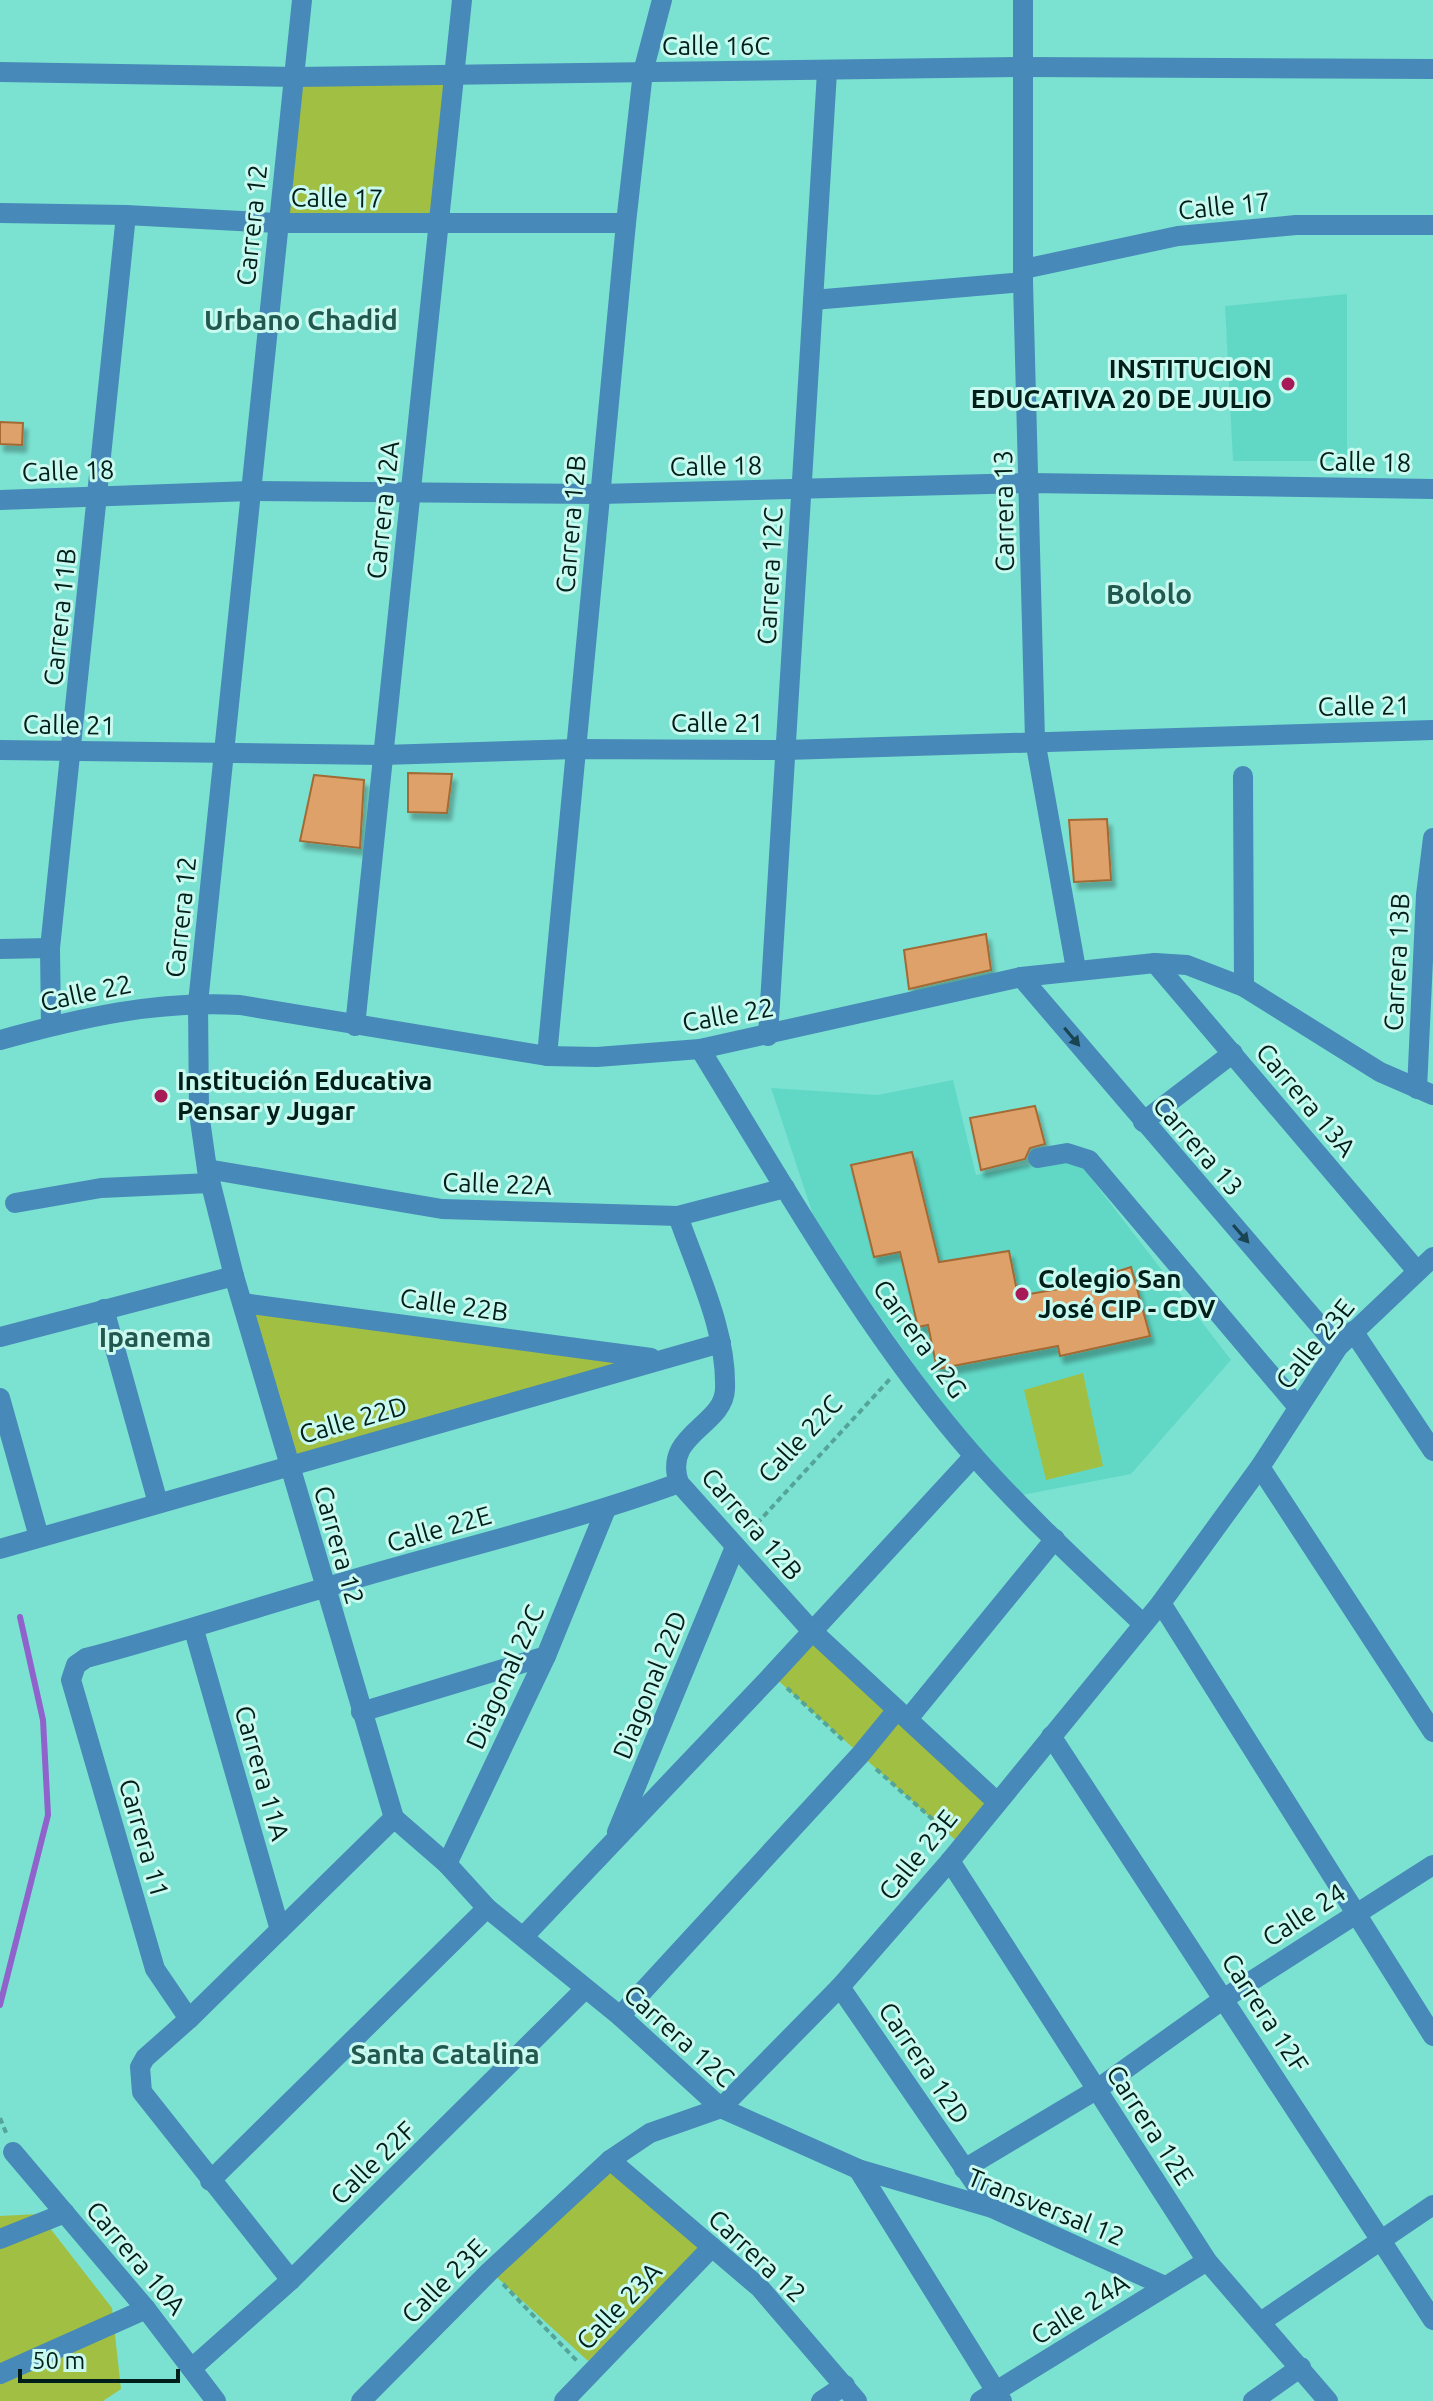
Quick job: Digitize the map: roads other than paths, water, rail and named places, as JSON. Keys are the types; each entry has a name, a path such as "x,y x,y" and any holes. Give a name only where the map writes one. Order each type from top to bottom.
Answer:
{"street":[{"name":"Carrera 12","path":"302,0 198,1003 199,1113 209,1176 234,1276 394,1818"},
{"name":"Carrera 12A","path":"355,1026 462,0"},
{"name":"Carrera 12B","path":"547,1056 626,223 643,72 662,0"},
{"name":"Carrera 13","path":"1023,0 1023,275 1035,740 1076,969"},
{"name":"Calle 16C","path":"0,72 296,77 1023,67 1433,69"},
{"name":"Carrera 12C","path":"768,1036 827,72"},
{"name":"Calle 17","path":"0,213 126,215 277,223 626,223"},
{"name":"Carrera 11B","path":"51,1026 50,948 126,215"},
{"name":"Calle 17","path":"813,300 1023,275 1178,236 1296,225 1433,225"},
{"name":"Calle 18","path":"0,500 251,491 600,494 1030,483 1433,489"},
{"name":"Calle 21","path":"0,750 383,755 576,749 786,750 1433,730"},
{"path":"1243,776 1244,987"},
{"name":"Carrera 13B","path":"1425,1092 1433,838"},
{"path":"0,949 50,948"},
{"name":"Calle 22","path":"0,1040 142,1007 198,1003 240,1005 547,1056 597,1057 700,1049 1021,977 1155,963 1187,965 1244,987 1380,1072 1425,1092"},
{"name":"Carrera 13A","path":"1155,963 1417,1271"},
{"name":"Carrera 13","path":"1021,977 1338,1347"},
{"name":"Carrera 12G","path":"700,1049 785,1188 903,1365 974,1456 1142,1623"},
{"path":"1143,1122 1233,1053"},
{"path":"1038,1158 1067,1153 1089,1160 1297,1406"},
{"name":"Calle 22A","path":"15,1203 101,1188 209,1176 442,1209 678,1216 785,1188"},
{"name":"Carrera 12B","path":"678,1216 721,1343 726,1393 716,1410 681,1448 675,1471 679,1483 811,1630 996,1801"},
{"name":"Calle 23E","path":"361,2401 490,2271 610,2160 650,2133 721,2108 840,1987 950,1861 1161,1603 1260,1467 1338,1347 1433,1257"},
{"path":"0,1337 234,1276"},
{"name":"Calle 22B","path":"243,1303 659,1360"},
{"path":"104,1309 158,1503"},
{"path":"1353,1331 1433,1451"},
{"name":"Calle 22D","path":"0,1549 721,1343"},
{"path":"0,1398 39,1537"},
{"path":"524,1936 974,1456"},
{"path":"1260,1467 1433,1732"},
{"name":"Calle 22E","path":"76,1665 86,1658 194,1630 324,1588 606,1509 679,1483"},
{"name":"Diagonal 22C","path":"447,1864 546,1656 606,1509"},
{"path":"620,2016 860,1755 902,1715 1055,1539"},
{"name":"Diagonal 22D","path":"613,1843 735,1547"},
{"path":"1161,1603 1433,2036"},
{"name":"Carrera 11A","path":"194,1630 280,1930"},
{"path":"361,1712 546,1656"},
{"name":"Carrera 11","path":"76,1665 71,1680 155,1969 189,2019"},
{"name":"Carrera 12F","path":"1051,1736 1433,2320"},
{"name":"Carrera 12C","path":"394,1818 447,1864 487,1908 620,2016 721,2108 858,2169"},
{"path":"291,2280 142,2092 139,2078 145,2058 189,2019 394,1818"},
{"name":"Carrera 12E","path":"950,1861 1207,2261 1328,2401"},
{"name":"Calle 24","path":"964,2169 1096,2090 1225,1998 1433,1865"},
{"path":"210,2181 487,1908"},
{"name":"Carrera 12D","path":"840,1987 992,2208"},
{"name":"Calle 22F","path":"192,2368 291,2280 585,1989"},
{"name":"Carrera 10A","path":"13,2152 146,2309 216,2401"},
{"name":"Carrera 12","path":"610,2160 760,2288 851,2393"},
{"path":"858,2169 993,2398"},
{"name":"Transversal 12","path":"858,2169 992,2208 1165,2286"},
{"path":"1262,2321 1433,2205"},
{"path":"0,2239 65,2213"},
{"name":"Calle 23A","path":"564,2401 712,2247"},
{"name":"Calle 24A","path":"993,2398 1207,2261"},
{"path":"0,2374 146,2309"},
{"path":"1253,2401 1301,2367"},
{"path":"821,2401 851,2393"}],"waterway":[{"path":"0,2005 48,1815 43,1720 20,1617"}],"place":[{"name":"INSTITUCION EDUCATIVA 20 DE JULIO","path":"1288,384"},
{"name":"Institución Educativa Pensar y Jugar","path":"161,1096"},
{"name":"Colegio San José CIP - CDV","path":"1022,1294"}],"district":[{"name":"Urbano Chadid","path":"301,320"},
{"name":"Bololo","path":"1149,594"},
{"name":"Ipanema","path":"155,1337"},
{"name":"Santa Catalina","path":"445,2054"}]}
